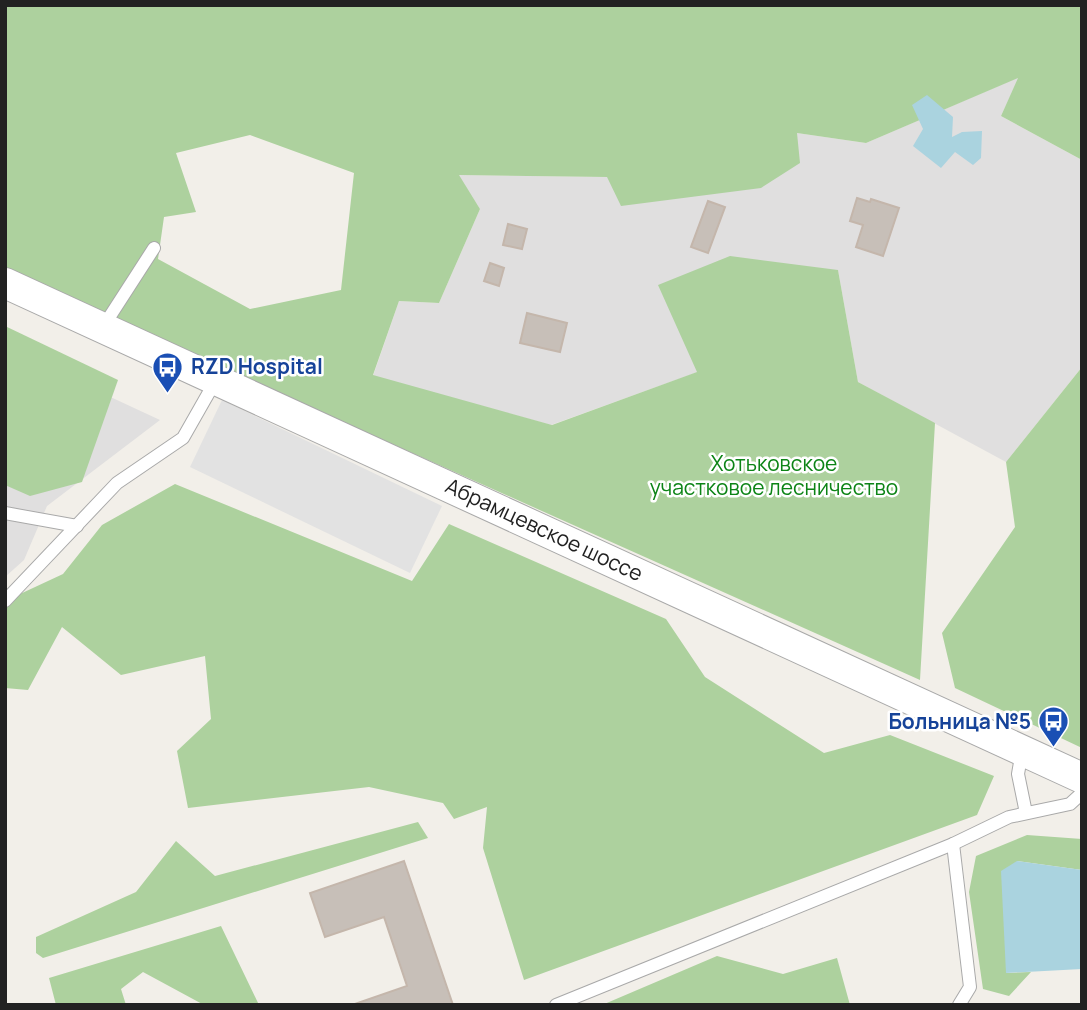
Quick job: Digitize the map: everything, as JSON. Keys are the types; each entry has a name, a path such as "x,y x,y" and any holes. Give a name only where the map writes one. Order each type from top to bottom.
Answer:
{"street":[{"name":"Абрамцевское шоссе","path":"5,283 1082,778"}],"lane":[{"path":"102,327 154,248"},
{"path":"5,601 117,483 183,438 216,380"},
{"path":"5,513 76,526"},
{"path":"1022,750 1017,775 1026,813"},
{"path":"556,1005 953,844 1009,817 1070,804 1082,793"},
{"path":"953,844 970,987 959,1005"}],"shaded area":[{"path":"1019,77 1001,116 1082,160 1082,367 1006,462 858,382 838,270 659,285 698,372 551,425 373,376 399,301 439,303 480,209 458,175 607,177 797,133 866,143"},
{"path":"5,348 160,420 47,506 24,560 5,577"},
{"path":"222,400 442,506 410,573 190,467"}],"green space":[{"name":"Хотьковское участковое лесничество","path":"5,5 1082,5 1082,160 1001,116 1018,78 866,143 797,133 800,163 761,188 621,206 607,177 459,175 480,209 439,303 399,301 373,375 552,425 697,372 658,285 730,256 838,270 858,382 935,423 920,680 5,271","holes":["250,135 354,173 341,290 250,309 158,259 164,217 196,212 176,153"]},
{"path":"5,326 118,380 82,482 30,496 5,485"},
{"path":"1082,367 1082,748 955,688 942,633 1015,527 1006,462"},
{"path":"175,484 412,581 449,524 666,619 705,677 824,753 890,735 994,776 977,815 524,980 483,848 487,807 454,819 443,803 369,787 188,808 177,751 211,719 205,656 121,675 62,627 28,690 5,688 5,601 63,574 102,525"},
{"path":"418,822 428,838 43,958 36,953 36,937 136,892 176,841 215,876"},
{"path":"1027,835 1082,839 1082,870 1017,861 1006,973 1031,972 1009,996 983,989 969,892 976,856"},
{"path":"221,926 259,1005 204,1005 143,972 121,989 126,1005 56,1005 49,978"},
{"path":"717,956 783,974 837,958 850,1005 602,1005"}],"water":[{"path":"927,95 953,117 952,137 962,132 982,131 981,158 973,165 955,152 941,168 913,146 923,129 912,105"},
{"path":"1017,861 1082,870 1082,969 1006,973 1001,871"}],"building":[{"path":"857,198 870,202 871,199 899,208 883,256 856,247 863,225 850,221"},
{"path":"708,201 725,207 708,253 691,247"},
{"path":"508,224 527,229 522,249 503,245"},
{"path":"490,263 504,268 499,286 484,281"},
{"path":"527,313 567,323 560,352 520,343"},
{"path":"404,861 453,1005 352,1005 407,986 384,917 325,937 310,893"}],"place":[{"name":"RZD Hospital","path":"168,394"},
{"name":"Больница №5","path":"1054,749"}]}
